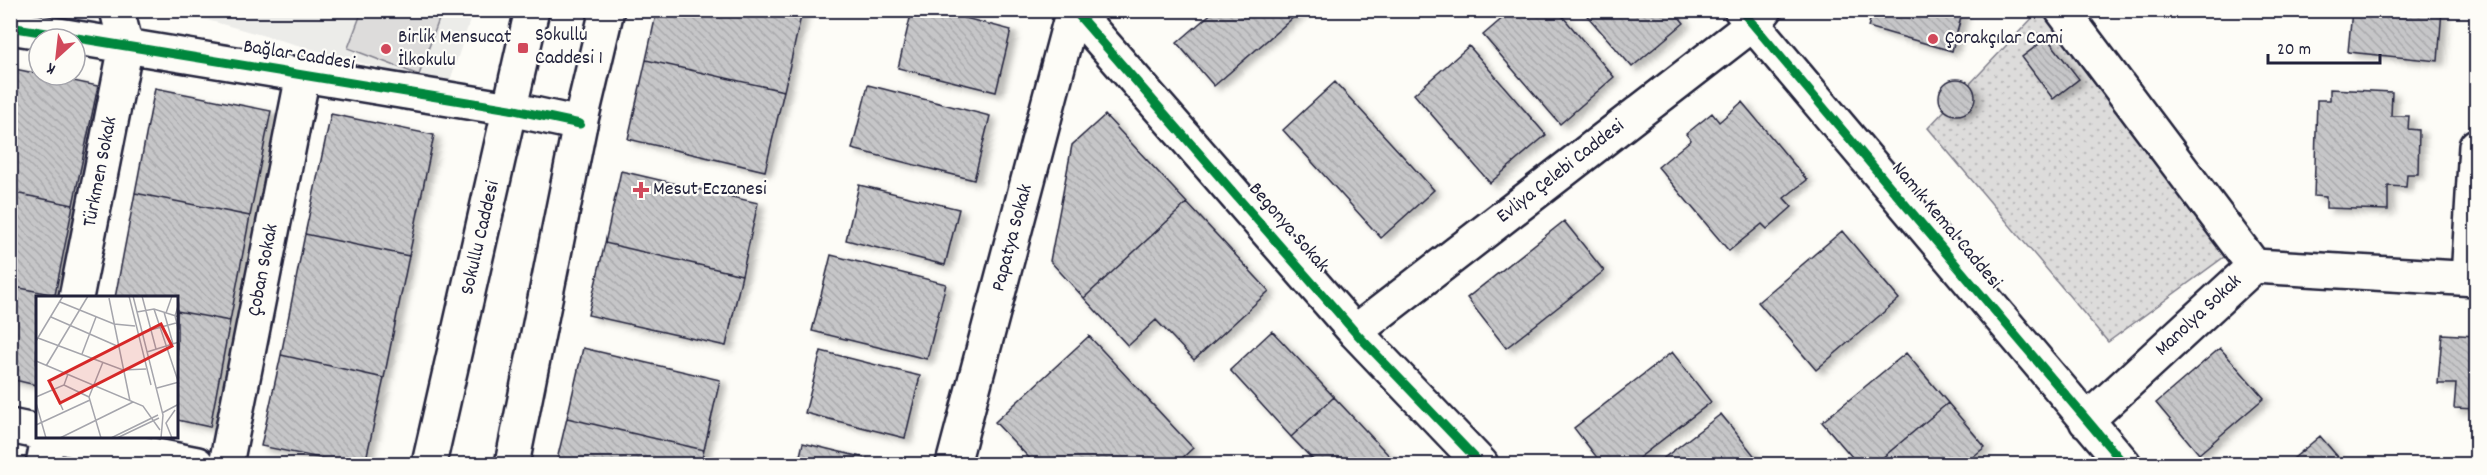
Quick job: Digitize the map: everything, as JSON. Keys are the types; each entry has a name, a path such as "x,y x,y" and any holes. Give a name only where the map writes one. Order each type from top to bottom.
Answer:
{"street":[{"path":"117,10 126,46"},
{"name":"Sokullu Caddesi","path":"429,465 532,10"},
{"path":"512,465 580,124 607,10"},
{"name":"Begonya Sokak","path":"1074,10 1355,332 1481,465"},
{"name":"Papatya Sokak","path":"953,465 1074,10"},
{"path":"2062,10 2254,266"},
{"name":"Evliya Çelebi Caddesi","path":"1355,332 1753,15"},
{"name":"Namık Kemal Caddesi","path":"1753,15 2124,465"},
{"name":"Bağlar Caddesi","path":"10,27 510,109 580,124"},
{"name":"Türkmen Sokak","path":"75,296 126,46"},
{"name":"Çoban Sokak","path":"226,465 303,75"},
{"path":"2472,279 2476,146"},
{"name":"Manolya Sokak","path":"2086,421 2254,266 2472,279"},
{"path":"10,426 36,432"},
{"path":"43,465 48,439"},
{"path":"71,439 197,465"}],"shaded area":[{"name":"Birlik Mensucat İlkokulu","path":"175,11 473,11 448,87"},
{"path":"362,11 442,11 419,75 348,48"},
{"path":"2039,11 2048,11 2232,251 2108,342 1928,128"}],"building":[{"path":"657,10 802,12 784,91 646,60"},
{"path":"912,10 935,10 1011,30 996,92 898,68"},
{"path":"1215,10 1302,10 1214,86 1177,43"},
{"path":"1512,10 1557,10 1614,77 1560,124 1483,35"},
{"path":"1582,10 1673,10 1684,23 1632,67"},
{"name":"Çorakçılar Cami","path":"1873,10 1963,10 1952,51 1868,27"},
{"path":"2352,10 2442,10 2438,61 2348,52"},
{"path":"2047,38 2079,79 2053,99 2022,57"},
{"path":"1469,46 1546,135 1490,183 1414,94"},
{"path":"646,60 784,91 765,171 628,139"},
{"path":"10,68 27,71 27,87 87,87 87,84 98,86 73,205 10,192"},
{"path":"1957,79 1969,85 1975,97 1969,109 1957,115 1945,109 1939,97 1945,85"},
{"path":"1335,82 1434,190 1381,238 1283,130"},
{"path":"868,85 990,116 974,180 852,149"},
{"path":"155,88 271,111 250,216 135,193"},
{"path":"2330,89 2392,92 2391,116 2409,116 2408,129 2419,130 2418,174 2407,174 2406,187 2388,186 2388,210 2326,208 2326,197 2314,196 2317,100 2330,100"},
{"path":"1742,102 1807,180 1784,198 1792,207 1767,229 1762,224 1729,251 1658,167 1691,140 1686,134 1712,113 1719,122"},
{"path":"331,114 434,135 409,256 305,234"},
{"path":"1105,115 1187,203 1084,298 1050,261 1072,145"},
{"path":"621,171 758,203 742,275 605,243"},
{"path":"859,185 959,209 945,265 846,240"},
{"path":"10,192 73,205 55,295 10,286"},
{"path":"135,193 250,216 230,321 178,311 178,296 115,296"},
{"path":"1187,203 1269,291 1194,360 1156,320 1128,346 1084,298"},
{"path":"1564,221 1604,271 1506,348 1467,298"},
{"path":"1842,231 1899,299 1816,370 1758,302"},
{"path":"305,234 409,256 384,378 281,355"},
{"path":"605,243 742,275 726,346 588,315"},
{"path":"831,255 946,284 927,359 812,331"},
{"path":"10,286 55,295 36,296 36,385 10,379"},
{"path":"178,311 230,321 210,427 178,420"},
{"path":"1272,331 1334,397 1291,437 1230,370"},
{"path":"2442,334 2476,336 2476,409 2454,408 2456,384 2438,384"},
{"path":"1089,336 1193,448 1176,464 1035,464 995,422"},
{"path":"583,348 720,380 704,450 567,418"},
{"path":"2220,348 2264,398 2199,454 2156,403"},
{"path":"821,351 920,376 905,438 805,413"},
{"path":"1672,352 1711,402 1631,464 1602,464 1574,428"},
{"path":"1906,353 1948,403 1875,464 1858,464 1822,422"},
{"path":"281,355 384,378 365,464 349,464 261,446"},
{"path":"1334,397 1395,464 1317,464 1291,437"},
{"path":"1948,403 1985,447 1964,464 1875,464"},
{"path":"1721,414 1761,464 1656,464"},
{"path":"567,418 704,450 701,464 556,464"},
{"path":"2320,436 2344,464 2287,464"},
{"path":"803,443 890,464 798,464"}],"cycle path":[{"path":"1074,10 1355,332 1481,464"},
{"path":"1741,10 2124,464"},
{"path":"10,27 510,109 580,124"}],"place":[{"name":"Çorakçılar Cami","path":"1933,39"},
{"name":"Sokullu Caddesi 1","path":"523,48"},
{"name":"Birlik Mensucat İlkokulu","path":"386,49"},
{"name":"Mesut Eczanesi","path":"641,190"}]}
